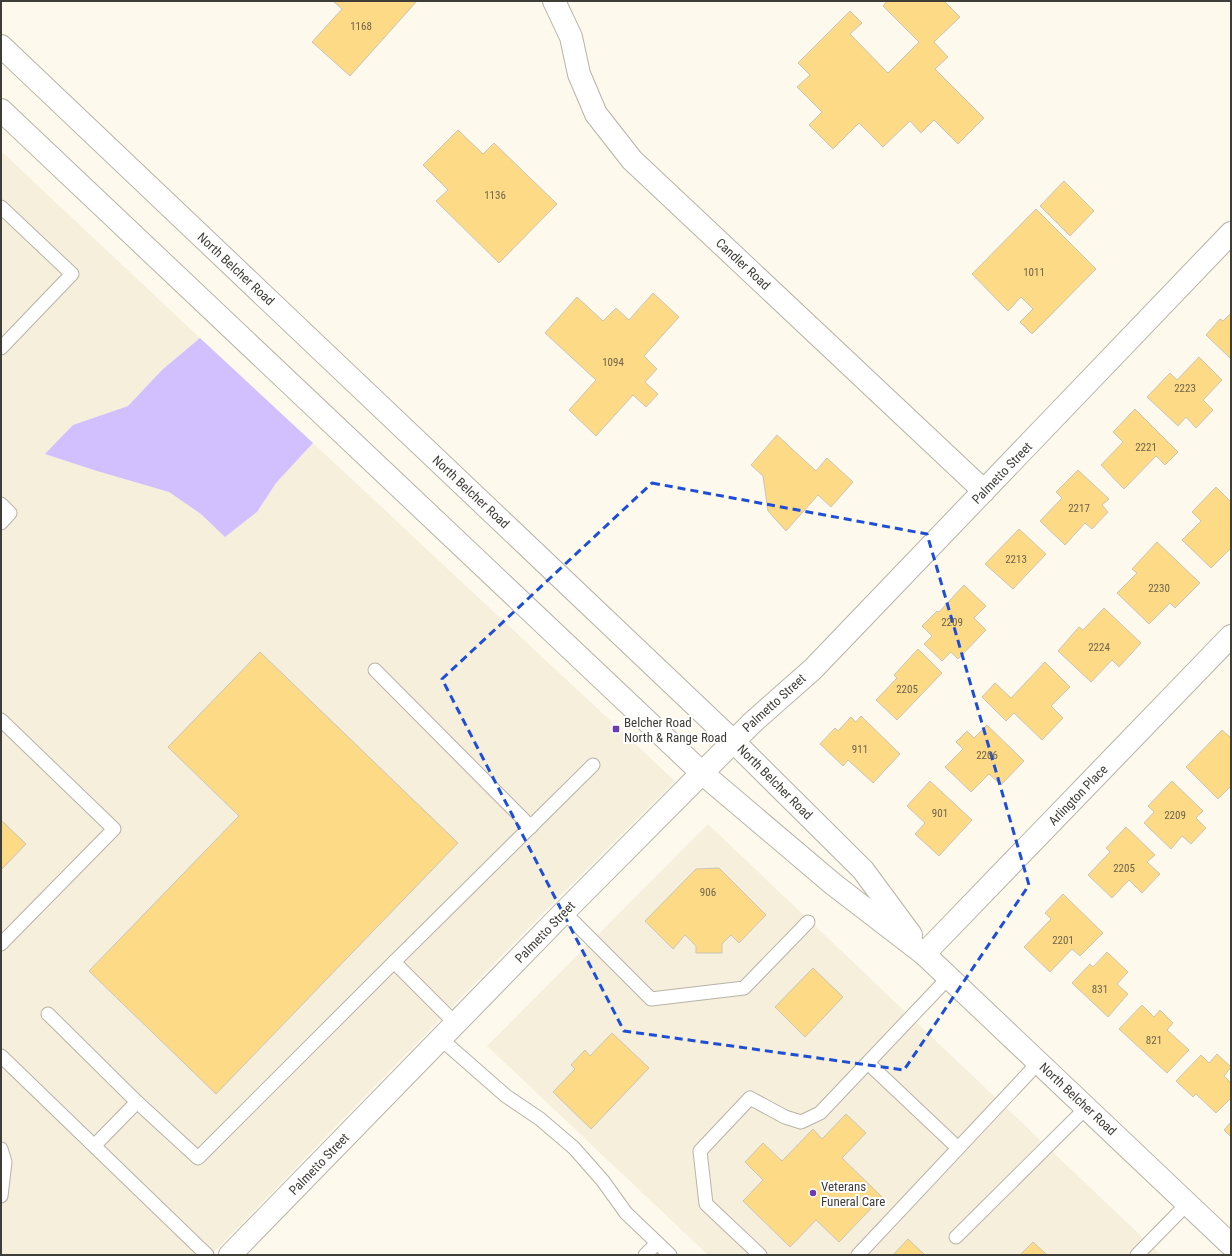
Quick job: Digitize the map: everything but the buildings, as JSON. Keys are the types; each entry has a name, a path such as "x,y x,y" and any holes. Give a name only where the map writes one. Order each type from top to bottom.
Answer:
{"main road":[{"name":"Candler Road","path":"554,1 571,37 579,74 596,114 632,160 984,491"},
{"name":"North Belcher Road","path":"1,46 733,741 863,870 924,954"},
{"name":"North Belcher Road","path":"1,110 702,773 833,884 924,954 1040,1062 1231,1245"},
{"name":"Palmetto Street","path":"230,1255 733,741 813,669 1231,233"},
{"name":"Arlington Place","path":"924,954 1231,636"}],"lane":[{"path":"1,207 72,274 1,348"},
{"path":"1,523 6,509"},
{"path":"375,670 531,827"},
{"path":"1,720 114,829 1,944"},
{"path":"48,1014 198,1158 593,765"},
{"path":"564,912 651,999 744,988 808,922"},
{"path":"394,962 448,1031 506,1096 540,1119 574,1148 603,1181 626,1213 670,1255"},
{"path":"760,1255 706,1204 700,1151 750,1098 785,1117 801,1122 820,1113 949,977"},
{"path":"1,1056 95,1145 207,1255"},
{"path":"858,1255 1040,1062"},
{"path":"868,1063 958,1148"},
{"path":"95,1145 138,1102"},
{"path":"956,1237 1087,1107"},
{"path":"1,1149 5,1162 1,1196"},
{"path":"1137,1255 1188,1203"},
{"path":"645,1255 657,1243"}],"highlighted area":[{"path":"652,483 927,534 1029,885 904,1070 624,1031 442,679"}],"shaded area":[{"path":"1,151 200,338 163,369 128,406 73,425 46,454 169,492 201,514 225,537 257,512 276,483 313,443 675,781 554,902 211,1255 1,1255"},
{"path":"200,338 313,443 276,483 257,512 225,537 201,514 169,492 45,454 73,425 128,406 163,369"},
{"path":"708,824 1161,1255 708,1255 487,1046"}],"place":[{"name":"Belcher Road North & Range Road","path":"616,729"},
{"name":"Veterans Funeral Care","path":"813,1193"}]}
